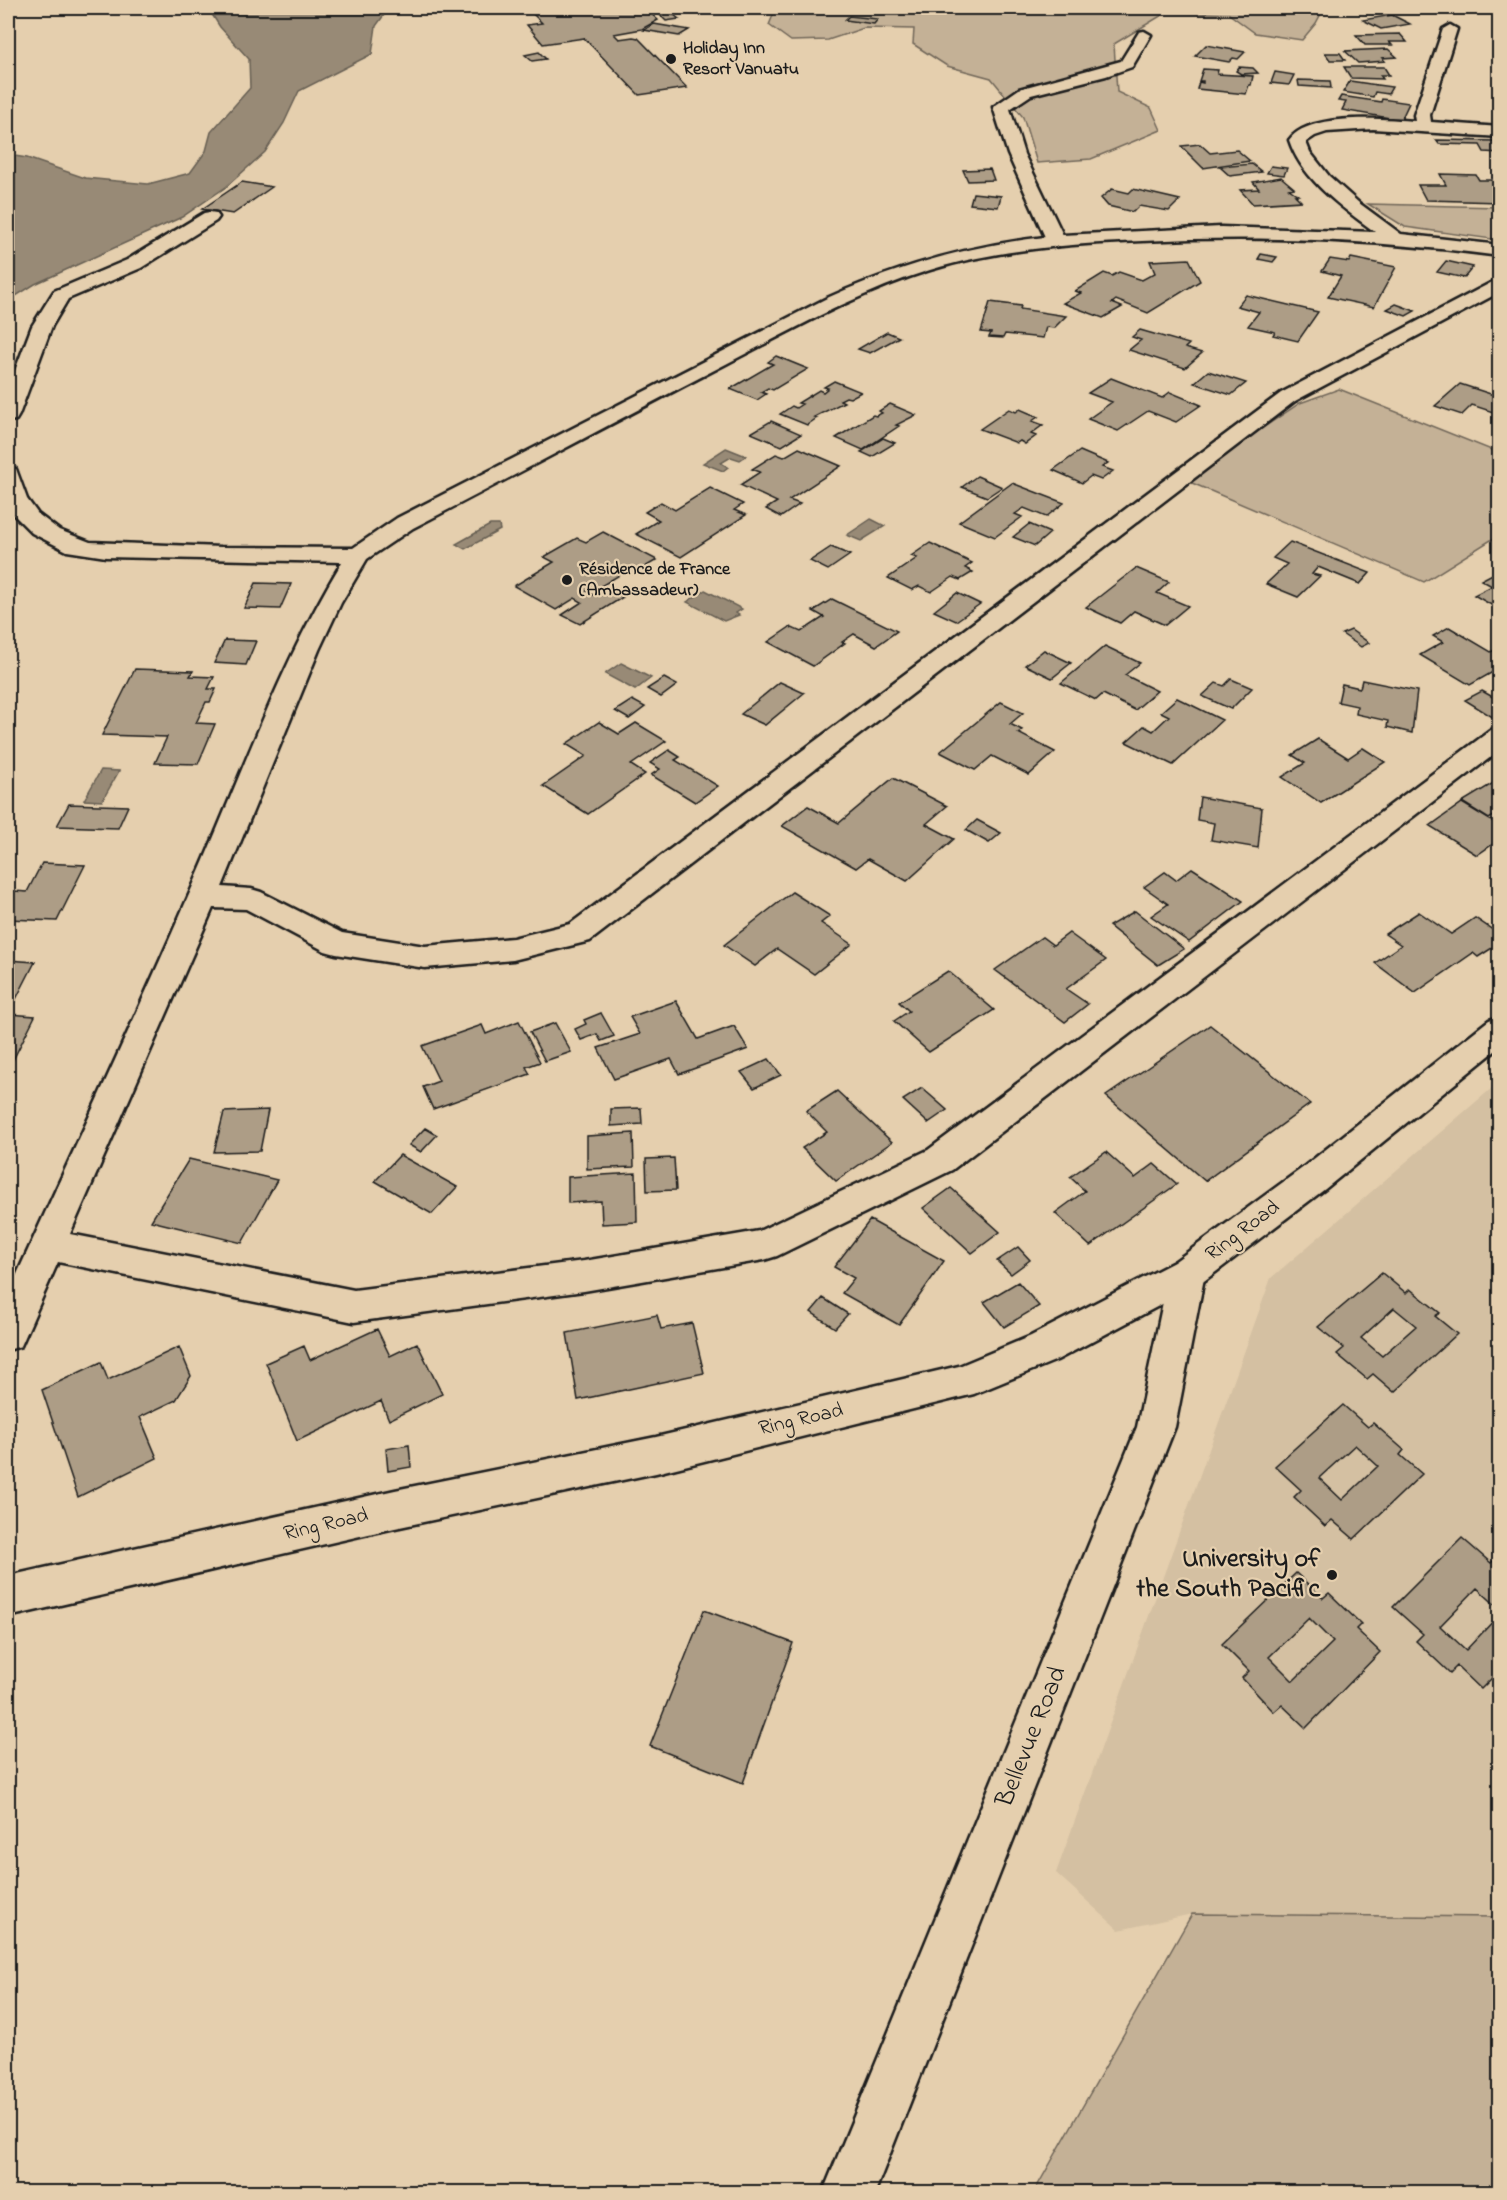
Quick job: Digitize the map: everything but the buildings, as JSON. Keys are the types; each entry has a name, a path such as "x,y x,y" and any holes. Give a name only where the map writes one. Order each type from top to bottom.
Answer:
{"street":[{"path":"1424,128 1422,115 1450,29"},
{"path":"1056,241 1016,154 1001,107 1025,92 1127,64 1144,35"},
{"path":"1395,238 1356,211 1312,168 1298,150 1297,140 1309,132 1357,125 1500,132"},
{"path":"8,415 42,326 61,295 135,264 210,217"},
{"path":"8,1334 203,897 306,650 329,603 358,555 405,523 833,300 924,266 966,255 1056,241 1240,231 1395,238 1500,251"},
{"path":"203,897 251,899 336,943 425,957 513,949 579,933 1288,397 1500,284"},
{"path":"8,474 10,491 27,518 45,531 76,547 185,554 358,555"},
{"path":"49,1245 354,1306 584,1276 764,1245 940,1160 1500,736"},
{"name":"Ring Road","path":"8,1597 395,1509 656,1455 961,1382 1044,1348 1187,1273 1313,1179 1500,1029"},
{"name":"Bellevue Road","path":"849,2193 1156,1427 1187,1273"}],"shaded area":[{"path":"208,8 389,8 376,26 372,54 299,91 284,123 265,152 226,187 182,217 35,284 8,301 8,155 27,158 85,178 148,184 190,173 206,151 211,132 250,88 249,59 220,27"},
{"path":"776,8 1324,8 1316,23 1302,40 1255,33 1229,14 1167,12 1114,44 1117,92 1151,108 1161,130 1091,159 1037,163 1023,117 991,78 947,66 913,44 914,29 864,28 828,40 791,41 769,25"},
{"path":"1368,204 1499,207 1499,240 1405,227"},
{"path":"1339,389 1499,453 1499,535 1424,582 1185,480 1300,403"},
{"path":"726,448 746,456 740,460 731,457 721,463 728,467 723,471 703,463"},
{"path":"871,519 885,526 861,541 847,535"},
{"path":"490,525 499,525 500,530 465,549 456,544"},
{"path":"705,590 742,609 736,613 739,615 724,621 687,602"},
{"path":"621,663 651,678 635,690 605,674"},
{"path":"101,770 119,771 102,801 84,800"},
{"name":"University of the South Pacific","path":"1499,1082 1499,1917 1192,1914 1119,1930 1056,1873 1271,1278"},
{"path":"1192,1914 1499,1917 1499,2192 1034,2192"}],"place":[{"name":"Holiday Inn Resort Vanuatu","path":"671,59"},
{"name":"Résidence de France (Ambassadeur)","path":"567,580"},
{"name":"University of the South Pacific","path":"1332,1575"}]}
